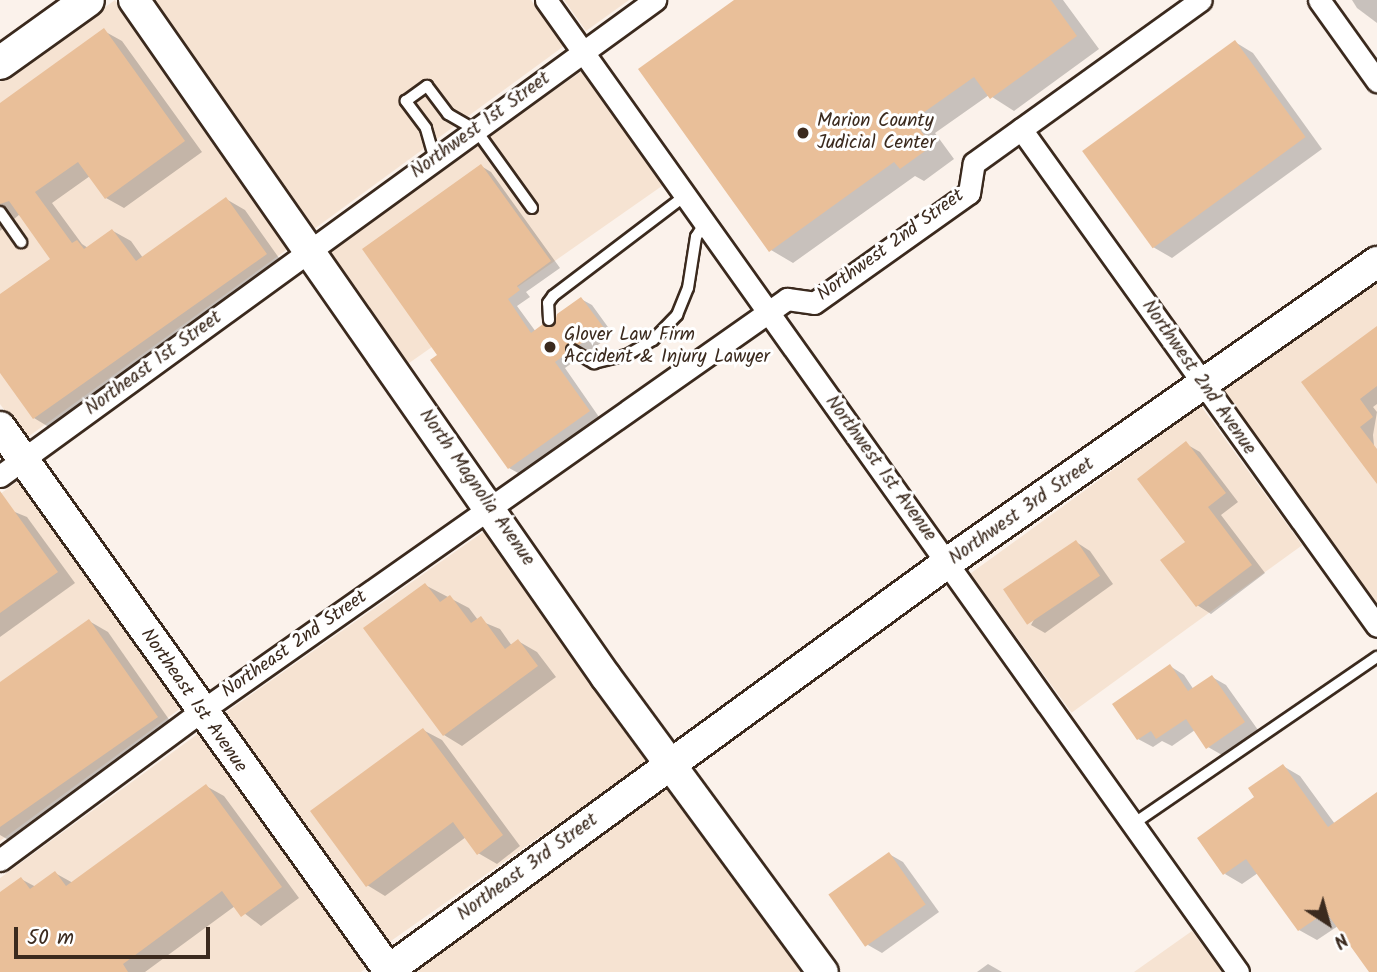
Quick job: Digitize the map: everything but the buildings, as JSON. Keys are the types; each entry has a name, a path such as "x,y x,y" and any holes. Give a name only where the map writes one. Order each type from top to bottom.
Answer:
{"main road":[{"path":"0,63 88,0"},
{"name":"North Magnolia Avenue","path":"134,0 308,253 491,508 670,765 823,972"},
{"name":"Northwest 3rd Street","path":"670,765 947,563 1377,262"},
{"name":"Northeast 1st Avenue","path":"0,427 12,467 200,712 388,971"},
{"name":"Northeast 3rd Street","path":"388,971 670,765"}],"street":[{"name":"Northwest 1st Avenue","path":"547,0 1238,972"},
{"name":"Northwest 1st Street","path":"308,253 655,0"},
{"name":"Northwest 2nd Street","path":"491,508 787,299 814,303 969,193 974,163 1201,0"},
{"path":"1319,0 1377,81"},
{"name":"Northwest 2nd Avenue","path":"1021,129 1377,626"},
{"name":"Northeast 1st Street","path":"12,467 308,253"},
{"name":"Northeast 2nd Street","path":"0,860 200,712 491,508"}],"lane":[{"path":"435,160 426,128 407,101 427,86 448,114 476,130 532,208"},
{"path":"549,320 548,303 553,296 687,195"},
{"path":"0,212 21,242"},
{"path":"572,351 594,363 627,355 653,340 677,315 688,288 696,237 706,221"},
{"path":"1133,824 1377,657"}],"shaded area":[{"path":"115,0 289,248 25,439 0,404 0,82"},
{"path":"150,0 531,0 564,46 310,232"},
{"path":"564,0 629,0 586,31"},
{"path":"582,71 662,186 403,367 323,252"},
{"path":"1377,281 1377,604 1223,391"},
{"path":"1201,406 1302,545 1072,713 970,574"},
{"path":"21,479 181,708 0,841 0,494"},
{"path":"489,528 651,759 381,948 219,717"},
{"path":"199,733 369,966 361,972 0,972 0,878"},
{"path":"668,785 806,972 412,972"},
{"path":"1192,931 1222,972 1134,972"}],"place":[{"name":"Marion County Judicial Center","path":"803,133"},
{"name":"Glover Law Firm Accident & Injury Lawyer","path":"550,347"}]}
